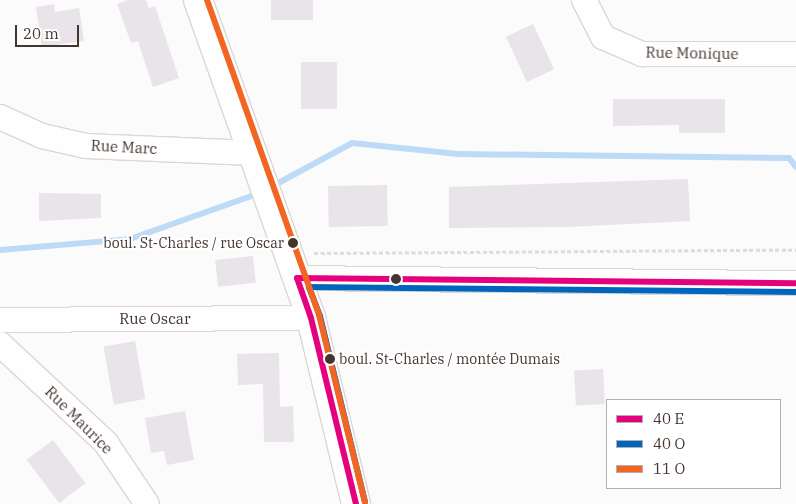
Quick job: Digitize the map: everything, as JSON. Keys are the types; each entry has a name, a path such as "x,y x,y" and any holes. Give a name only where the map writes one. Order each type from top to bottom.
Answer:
{"main road":[{"path":"198,0 311,318 356,504"}],"street":[{"name":"Rue Monique","path":"584,0 603,37 642,54 796,54"},
{"name":"Rue Marc","path":"0,117 42,136 86,146 253,153"},
{"path":"292,266 796,283"},
{"name":"Rue Oscar","path":"0,320 311,318"},
{"name":"Rue Maurice","path":"0,344 106,443 147,504"}],"path":[{"path":"292,266 796,250"}],"building":[{"path":"128,0 146,0 149,8 155,6 179,78 153,87 138,41 131,43 117,4"},
{"path":"271,0 313,0 313,20 271,20"},
{"path":"54,4 55,12 79,8 84,41 42,47 36,7"},
{"path":"533,24 554,69 527,82 506,37"},
{"path":"301,62 337,62 337,109 301,109"},
{"path":"613,99 725,99 725,133 679,133 679,125 613,126"},
{"path":"688,179 690,221 568,227 449,228 449,187"},
{"path":"387,185 388,226 329,227 328,186"},
{"path":"39,193 101,194 101,218 39,221"},
{"path":"253,256 256,283 218,287 215,260"},
{"path":"135,341 145,399 114,405 103,347"},
{"path":"279,353 280,407 293,406 294,442 264,442 263,384 238,385 237,354"},
{"path":"603,369 605,404 576,405 574,371"},
{"path":"185,411 194,460 167,465 164,451 151,453 145,418"},
{"path":"53,440 85,483 59,503 27,460"}],"waterway":[{"path":"271,187 352,143 458,154 789,158 796,167"},
{"path":"0,250 130,239 260,193"}],"transit line":[{"path":"207,0 319,315 365,502"},
{"path":"356,504 311,318 297,278 796,283"},
{"path":"365,502 320,316 309,287 796,292"}],"place":[{"name":"boul. St-Charles / rue Oscar","path":"293,243"},
{"name":"boul. St-Charles / montée Dumais","path":"330,359"}]}
